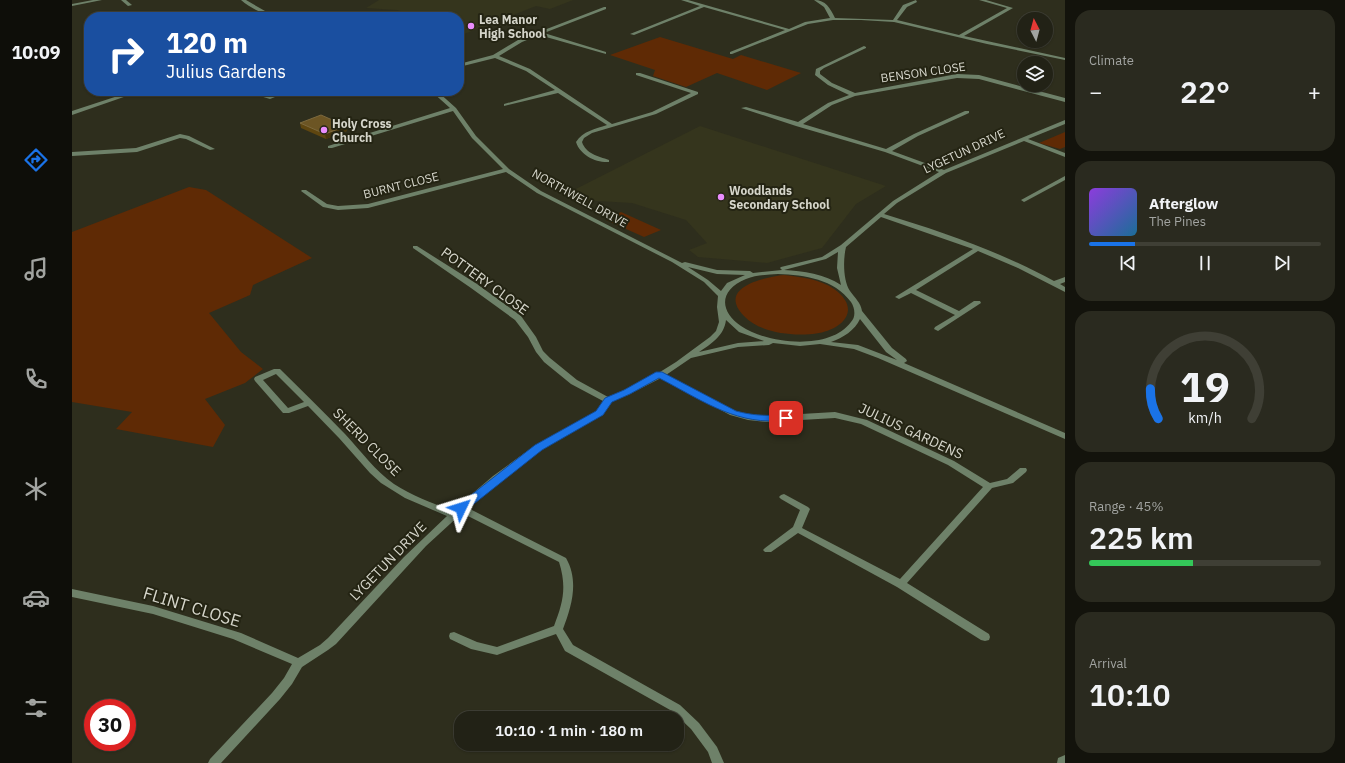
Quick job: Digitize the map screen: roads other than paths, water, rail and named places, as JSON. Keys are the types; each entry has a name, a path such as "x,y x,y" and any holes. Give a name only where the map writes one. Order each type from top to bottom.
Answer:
{"street":[{"path":"72,5 100,0"},
{"path":"123,0 130,5"},
{"path":"243,0 263,12"},
{"path":"683,0 789,30"},
{"path":"816,0 826,6 834,19"},
{"path":"961,36 1011,8 981,0"},
{"path":"894,21 905,6 915,1"},
{"path":"632,34 704,6"},
{"path":"464,65 495,56 520,41 604,8"},
{"path":"732,53 807,23 834,19 894,21 1064,58"},
{"path":"541,34 604,53"},
{"path":"854,95 830,84 817,74 818,70 822,67 864,48"},
{"path":"495,56 528,70 612,126"},
{"path":"607,161 590,155 584,151 579,142 582,137 590,132 654,113 696,93 638,74"},
{"name":"BENSON CLOSE","path":"798,125 830,104 854,95 957,76 968,76 992,80 1065,100"},
{"path":"506,105 558,91"},
{"path":"72,112 122,96"},
{"name":"NORTHWELL DRIVE","path":"440,96 454,109 474,137 507,170 539,192 674,261 706,281 721,295"},
{"path":"744,108 887,152 944,172"},
{"path":"330,147 454,109"},
{"path":"887,152 916,134 967,112"},
{"name":"LYGETUN DRIVE","path":"771,271 824,258 843,246 901,198 944,172 1022,138 1065,122"},
{"path":"72,154 141,149 180,136 187,137 212,149"},
{"path":"1022,138 1065,155"},
{"path":"97,159 101,152"},
{"name":"BURNT CLOSE","path":"304,191 325,206 338,208 368,206 507,170"},
{"path":"1024,200 1065,178"},
{"path":"880,214 977,249 1029,271 1065,290"},
{"path":"843,246 839,258 846,291"},
{"name":"POTTERY CLOSE","path":"415,247 474,286 518,318 546,360 574,382 608,400"},
{"path":"899,296 977,249"},
{"name":"NORTHWELL DRIVE","path":"674,261 717,272 756,273"},
{"path":"721,295 728,285 740,278 756,273 771,271 812,275 831,282 846,291 857,304 858,312 889,350 916,370"},
{"path":"1054,284 1065,279"},
{"path":"911,290 958,314"},
{"name":"LYGETUN DRIVE","path":"214,763 286,685 299,663 330,643 403,562 457,512 539,447 600,413 608,400 627,392 688,357 716,335 722,324 721,295"},
{"path":"938,329 958,314 977,303"},
{"name":"LYGETUN DRIVE","path":"721,307 728,320 743,330 764,339 788,343"},
{"name":"LYGETUN DRIVE","path":"688,357 738,345 816,343 834,338 848,331 856,322 858,312"},
{"path":"816,343 856,347 916,370 1065,436"},
{"name":"SHERD CLOSE","path":"310,403 286,411 258,379 277,371 310,403 384,481 400,491 457,512 563,560 569,574 569,594 558,628"},
{"name":"JULIUS GARDENS","path":"659,374 733,413 748,417 767,419 835,415 864,422 951,463 989,486"},
{"path":"901,584 989,486 1010,481 1023,470"},
{"path":"768,550 797,529 805,509 784,497"},
{"path":"797,529 901,584 985,637"},
{"name":"FLINT CLOSE","path":"72,593 153,610 237,636 299,663"},
{"path":"454,636 475,646 497,651 558,628 569,648 676,708 696,726 713,750 718,763"}],"place":[{"name":"Lea Manor High School","path":"471,26"},
{"name":"Holy Cross Church","path":"324,130"},
{"name":"Woodlands Secondary School","path":"721,197"}]}
